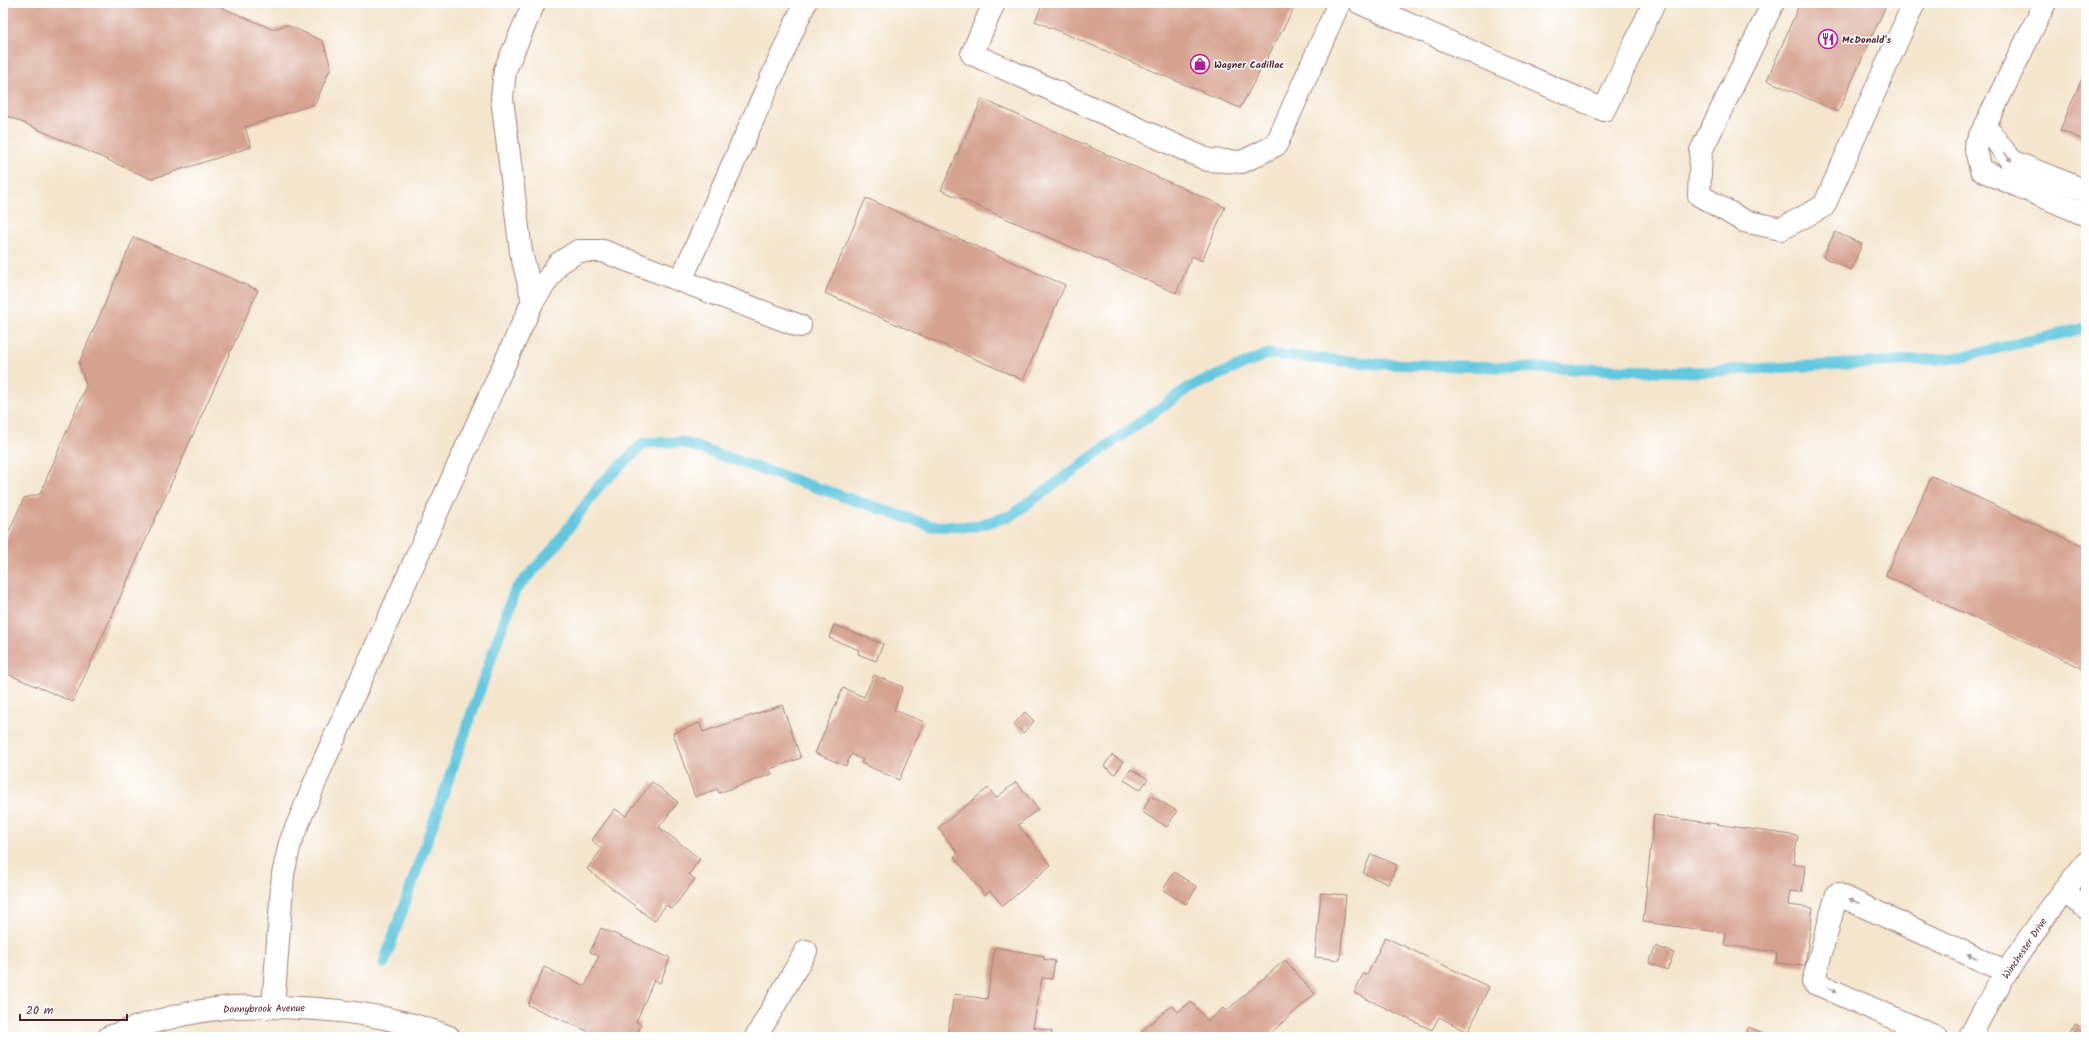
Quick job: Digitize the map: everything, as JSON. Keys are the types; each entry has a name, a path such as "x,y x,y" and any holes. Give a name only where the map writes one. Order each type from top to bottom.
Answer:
{"street":[{"path":"533,302 521,252 502,98 505,70 534,3"},
{"path":"680,280 805,3"},
{"path":"994,3 972,54 1208,160 1242,162 1276,145 1339,3"},
{"path":"1360,3 1604,110 1654,3"},
{"path":"1773,3 1701,151 1699,195 1744,221 1781,229 1824,206 1914,3"},
{"path":"2045,3 1975,146 1981,170 2086,215"},
{"path":"1985,125 2010,161 2086,191"},
{"path":"273,1007 283,874 290,843 323,763 533,302 558,264 578,251 603,251 800,326"},
{"name":"Winchester Drive","path":"1970,1037 1991,996 2007,972 2063,891 2086,863"},
{"path":"2063,891 2086,908"},
{"path":"1936,1037 1813,982 1837,894 2007,972"},
{"path":"756,1037 806,951"},
{"name":"Donnybrook Avenue","path":"109,1037 152,1023 217,1009 273,1007 315,1008 337,1011 421,1027 450,1037"}],"building":[{"path":"3,3 216,3 216,5 272,29 287,25 323,41 331,67 315,104 245,127 251,147 151,179 3,114"},
{"name":"Wagner Cadillac","path":"1043,3 1297,3 1240,108 1035,21"},
{"name":"McDonald's","path":"1800,3 1887,3 1838,112 1767,80"},
{"path":"2086,69 2086,141 2060,130"},
{"path":"982,99 1225,207 1202,261 1192,256 1176,293 941,190"},
{"path":"866,198 1065,285 1023,380 825,293"},
{"path":"1835,232 1862,244 1851,270 1823,257"},
{"path":"134,237 258,290 73,702 3,672 3,545 24,498 40,494 86,386 79,363"},
{"path":"1932,476 2086,548 2086,670 1885,576"},
{"path":"834,625 883,644 876,661 858,654 859,650 829,638"},
{"path":"874,675 903,687 894,710 924,722 899,780 861,763 863,760 851,754 846,766 815,753 843,688 864,697"},
{"path":"782,705 801,758 770,769 772,774 719,793 717,789 695,797 673,733 700,723 703,732"},
{"path":"1025,712 1034,721 1023,733 1014,724"},
{"path":"1112,755 1123,762 1115,774 1104,766"},
{"path":"1131,769 1148,779 1140,790 1124,780"},
{"path":"652,782 678,802 659,827 700,859 689,874 695,879 672,909 666,905 654,921 587,869 602,849 592,840 615,809 626,816"},
{"path":"1016,782 1038,809 1018,825 1051,865 1003,906 990,891 985,895 954,857 958,853 938,828 988,788 996,798"},
{"path":"1151,796 1177,811 1167,827 1142,812"},
{"path":"1654,815 1798,836 1793,864 1805,866 1802,892 1790,891 1788,905 1813,908 1805,966 1776,963 1777,952 1724,945 1726,933 1643,922"},
{"path":"1371,854 1397,865 1388,884 1363,873"},
{"path":"1174,872 1197,887 1186,904 1163,890"},
{"path":"1321,893 1346,895 1340,960 1315,957"},
{"path":"601,928 670,958 660,983 654,980 636,1022 641,1024 636,1037 601,1037 528,1005 544,967 585,986 599,956 590,952"},
{"path":"1385,937 1489,987 1468,1032 1439,1017 1432,1030 1354,993 1363,974 1367,975"},
{"path":"1656,946 1674,953 1667,970 1649,963"},
{"path":"995,947 1044,956 1043,959 1055,961 1052,979 1042,978 1033,1027 1052,1031 1051,1037 947,1037 954,994 987,999"},
{"path":"1285,960 1315,994 1266,1037 1145,1037 1141,1032 1172,1005 1178,1012 1191,1002 1208,1021 1223,1008 1226,1011"},
{"path":"2075,1026 2086,1031 2086,1037 2070,1037"},
{"path":"1749,1027 1771,1037 1744,1037"}],"waterway":[{"path":"384,963 515,590 554,548 599,486 644,443 681,442 931,526 972,527 1010,516 1188,388 1268,354 1378,364 1697,372 1956,358 2086,328"}],"place":[{"name":"McDonald's","path":"1828,39"},
{"name":"Wagner Cadillac","path":"1200,64"}]}
